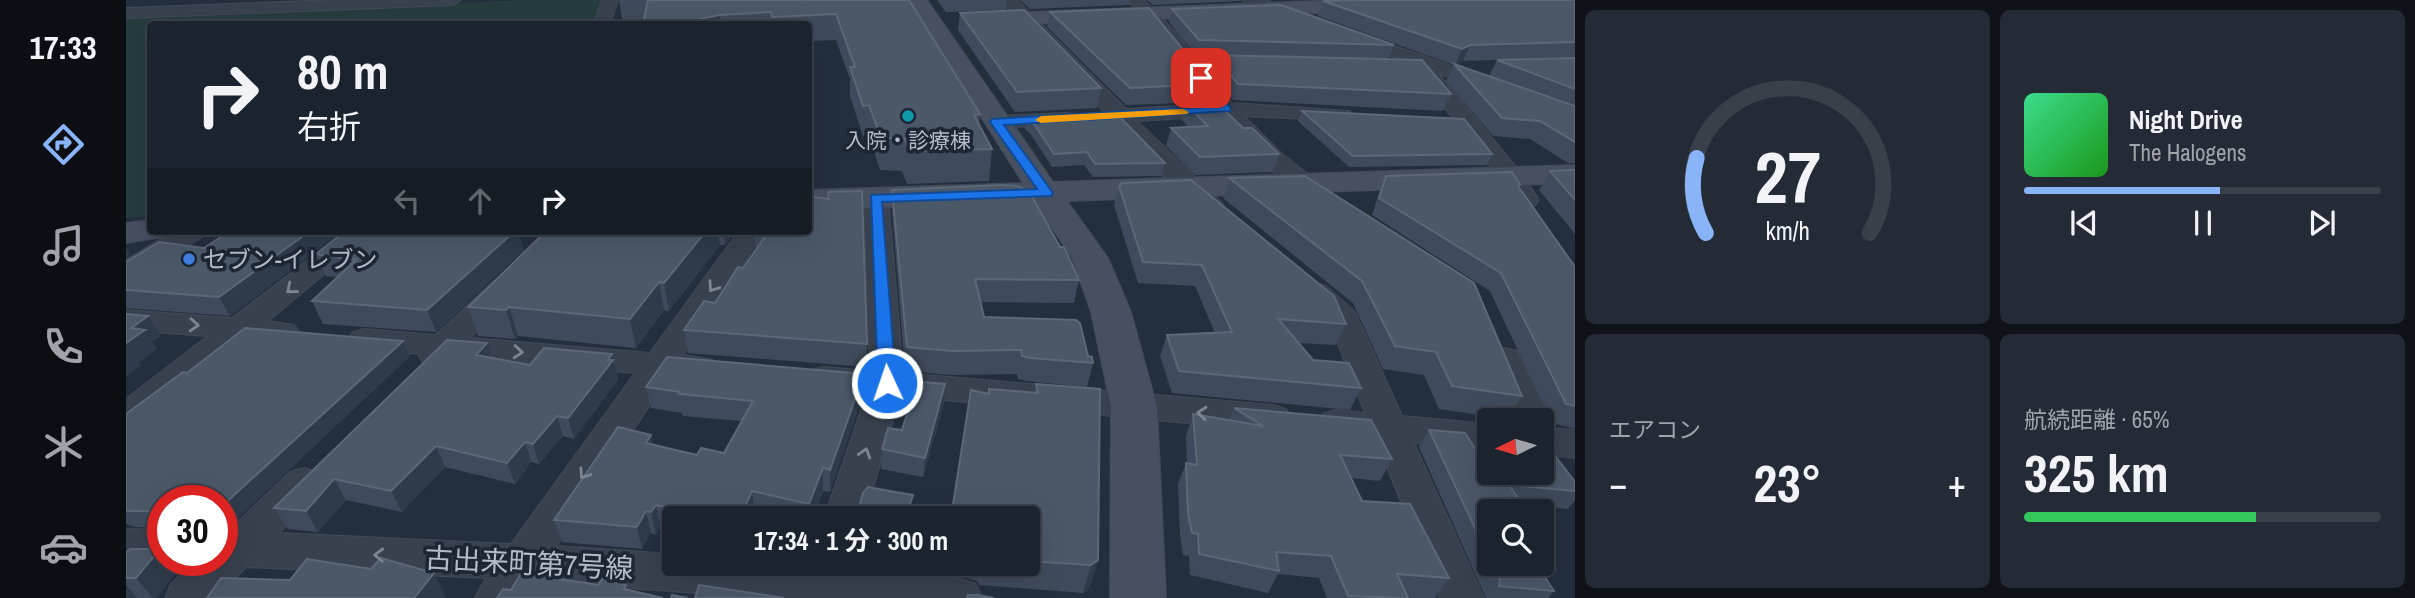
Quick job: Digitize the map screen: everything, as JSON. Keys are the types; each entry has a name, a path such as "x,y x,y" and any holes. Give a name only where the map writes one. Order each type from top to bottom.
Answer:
{"street":[{"path":"126,13 250,4 453,0"},
{"path":"603,21 610,0"},
{"path":"1008,0 1099,117 1233,223"},
{"path":"1135,0 1151,14 1226,109 1302,184 1349,214"},
{"path":"924,11 1024,18 1151,14 1266,3 1399,4"},
{"path":"1266,3 1424,65 1448,70 1513,94"},
{"path":"924,11 996,122 1090,258 1111,312 1134,407 1138,598"},
{"path":"1189,62 1215,63"},
{"path":"1387,67 1424,65"},
{"path":"1424,65 1465,121 1512,177 1540,222"},
{"path":"1448,70 1491,69"},
{"path":"996,122 1226,109 1359,116"},
{"path":"1438,119 1465,121"},
{"path":"812,200 1575,174"},
{"path":"848,506 887,383 876,198"},
{"path":"126,233 147,230"},
{"path":"126,272 186,235"},
{"path":"126,417 358,235"},
{"path":"498,598 749,235"},
{"path":"414,374 523,269"},
{"path":"1298,276 1340,312 1392,428 1462,598"},
{"path":"126,320 726,370"},
{"path":"1494,335 1527,408"},
{"path":"793,375 1477,436"},
{"path":"1554,442 1575,444"},
{"path":"238,541 325,462"},
{"path":"126,546 147,547"},
{"name":"古出来町第7号線","path":"238,549 525,561 824,581 960,598"},
{"path":"187,598 206,576"}],"green space":[{"path":"527,0 601,0 594,21 147,21 147,216 126,218 126,16"}],"building":[{"path":"648,0 909,0 980,114 974,115 992,149 909,151 904,138 881,138 869,105 863,106 850,67 855,67 836,14 772,17 771,12 720,15 700,21 644,21"},
{"path":"1575,0 1575,42 1470,45 1462,49 1323,1"},
{"path":"1281,5 1394,45 1199,40 1172,9"},
{"path":"1149,8 1211,84 1130,88 1050,12"},
{"path":"1024,10 1101,88 1017,92 960,13"},
{"path":"1214,55 1422,60 1451,94 1238,84"},
{"path":"1575,58 1575,89 1497,60"},
{"path":"1454,64 1575,106 1575,142 1540,121 1502,118"},
{"path":"1216,102 1243,128 1252,128 1279,154 1200,157 1171,128 1208,126 1186,104"},
{"path":"1302,111 1464,119 1492,154 1353,156"},
{"path":"1116,113 1165,163 1095,164 1087,152 1054,154 1027,117"},
{"path":"1575,170 1575,200 1550,171"},
{"path":"1512,172 1520,184 1518,186 1575,267 1575,406 1566,404 1501,273 1379,198 1386,176"},
{"path":"1305,176 1474,283 1522,396 1452,386 1436,352 1395,346 1362,281 1229,178"},
{"path":"1191,180 1334,296 1346,324 1278,319 1313,360 1349,363 1361,388 1179,371 1167,335 1232,332 1202,265 1143,262 1119,186 1122,183"},
{"path":"1017,186 1029,191 1060,247 1064,247 1079,280 975,279 984,317 1076,320 1080,323 1088,356 1092,357 1093,363 1030,358 1022,356 1021,350 953,351 907,347 892,190"},
{"path":"862,191 867,344 684,330 704,301 715,303 738,267 743,268 766,235 812,235 812,197 829,199 828,192"},
{"path":"224,235 304,235 219,297 126,290 126,262 159,242 204,248"},
{"path":"340,235 511,235 427,310 312,301 356,260 316,254"},
{"path":"542,235 703,235 664,283 659,282 630,319 509,307 506,310 468,307"},
{"path":"126,314 148,316 131,328 145,330 126,343"},
{"path":"245,328 403,341 238,491 238,485 147,485 147,511 126,511 126,414 183,372 187,373"},
{"path":"447,340 487,343 476,355 530,365 544,348 612,354 608,360 613,360 568,418 557,416 533,444 525,442 507,463 436,446 391,491 334,479 306,511 274,508"},
{"path":"667,357 864,374 830,470 823,468 809,504 752,491 745,506 656,505 651,512 646,511 637,527 554,520 618,427 651,435 646,443 697,455 701,448 724,453 753,401 679,394 680,392 646,387"},
{"path":"911,381 945,384 925,458 882,449 888,428 902,430 914,391 908,390"},
{"path":"1036,384 1100,389 1098,560 1091,565 1040,562 1040,506 953,506 971,390 989,394 989,389 1038,393"},
{"path":"1234,408 1371,420 1392,459 1340,455 1362,501 1410,504 1449,578 1397,574 1408,598 1348,596 1331,556 1276,552 1279,571 1199,554 1198,534 1192,533 1188,514 1186,463 1197,465 1193,414 1263,426"},
{"path":"1429,430 1465,433 1477,450 1477,485 1509,485 1519,499 1477,499 1477,532"},
{"path":"1555,456 1575,482 1575,491 1509,485 1554,485"},
{"path":"868,487 913,495 909,506 859,506"},
{"path":"130,549 147,549 147,565 136,578 126,578 126,553"},
{"path":"381,558 434,573 414,598 207,598 221,578 290,580 307,559 371,569"},
{"path":"521,573 598,585 603,578 626,585 624,589 663,598 497,598 503,589 511,590"},
{"path":"1498,576 1544,576 1554,591 1499,586"},
{"path":"699,585 784,598 695,598"},
{"path":"968,595 978,595 994,598 967,598"}],"slow traffic":[{"path":"1041,120 1183,112"}],"place":[{"name":"入院・診療棟","path":"908,116"},
{"name":"セブン-イレブン","path":"189,259"}],"route":[{"path":"887,383 876,198 1046,193 996,122 1226,109 1201,78"}]}
